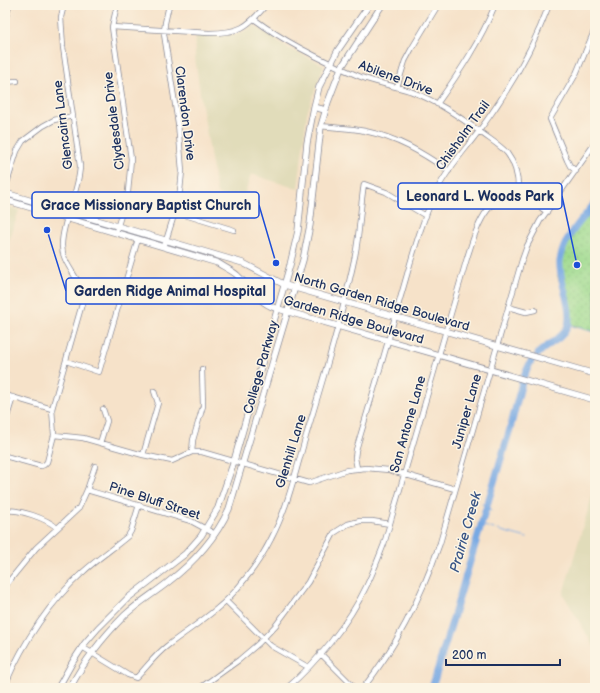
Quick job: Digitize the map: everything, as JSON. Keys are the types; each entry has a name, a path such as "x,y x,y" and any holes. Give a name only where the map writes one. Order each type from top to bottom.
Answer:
{"main road":[{"name":"College Parkway","path":"58,688 82,647 103,623 124,601 185,554 194,545 218,508 234,461 285,285 298,231 307,143 320,87 343,42 369,5"},
{"name":"College Parkway","path":"70,688 91,652 126,615 190,564 200,554 215,534 229,509 303,260 310,225 321,126 325,110 341,68 382,5"},
{"path":"314,108 325,110"},
{"name":"North Garden Ridge Boulevard","path":"5,193 244,263 285,285 595,374"},
{"name":"Garden Ridge Boulevard","path":"5,200 218,263 236,274 258,298 270,306 278,309 595,400"}],"street":[{"path":"5,20 9,5"},
{"name":"Glencairn Lane","path":"5,456 41,466 47,462 54,435 52,409 84,297 83,290 65,259 62,245 67,218 78,183 80,171 79,153 63,47 61,18 64,5"},
{"name":"Clydesdale Drive","path":"116,232 129,183 131,159 112,27 117,5"},
{"name":"Clarendon Drive","path":"164,247 175,212 181,181 181,153 164,30 169,5"},
{"path":"112,27 224,33 244,27 254,19 266,5"},
{"path":"397,87 405,62 438,5"},
{"path":"437,104 476,42 495,5"},
{"name":"Chisholm Trail","path":"357,468 355,458 356,450 414,249 426,216 438,188 479,131 524,63 549,5"},
{"name":"Abilene Drive","path":"254,19 283,39 341,68 370,80 397,87 426,98 446,108 479,131 507,154 518,177 518,196"},
{"path":"576,171 570,166 560,139 551,124 550,119 576,74 595,29"},
{"path":"5,82 17,81"},
{"path":"5,189 17,151 23,141 43,126 54,120 73,116"},
{"path":"321,126 364,131 389,138 414,148 449,171"},
{"name":"Juniper Lane","path":"362,688 385,659 414,607 434,560 527,246 540,221 595,143"},
{"name":"Glenhill Lane","path":"82,647 128,675 136,678 157,655 217,609 241,585 266,549 280,520 293,479 344,302 359,231 360,205 364,184 386,192 426,216"},
{"path":"518,196 530,200 546,212"},
{"name":"San Antone Lane","path":"287,688 308,667 340,629 366,588 384,544 475,234 490,206 504,198 518,196"},
{"path":"175,212 234,230"},
{"path":"66,361 99,372 138,239"},
{"path":"508,307 526,312 535,310"},
{"path":"192,452 193,440 203,406 202,369"},
{"path":"143,455 158,403 154,391"},
{"path":"5,395 52,409"},
{"path":"5,423 14,398"},
{"path":"100,443 107,421 103,409"},
{"path":"54,435 83,438 143,455 172,461 192,452 202,452 309,483 357,468 382,469 455,489"},
{"path":"5,586 36,548 80,508 95,466"},
{"name":"Pine Bluff Street","path":"87,490 191,521 215,534"},
{"path":"5,685 29,638 65,589 93,563 128,536 131,532 139,505"},
{"path":"5,511 11,510 39,518 53,524 57,528"},
{"path":"200,688 239,660 285,615 308,582 334,533 348,524 360,521 390,524"},
{"path":"226,601 275,649 308,667"},
{"path":"320,653 355,688"}],"shaded area":[{"path":"253,25 288,48 324,65 307,113 298,189 251,174 243,201 217,194 195,57 196,35 236,35 246,31"},
{"path":"5,205 19,210 5,254"},
{"path":"595,486 595,648 563,594"}],"green space":[{"path":"595,200 595,332 567,323 568,307 558,277 560,253 567,236"}],"waterway":[{"name":"Prairie Creek","path":"538,354 545,347 558,339 567,328 569,313 561,278 560,261 565,245 573,230 595,203"},
{"path":"568,325 595,332"},
{"name":"Prairie Creek","path":"524,376 532,359"},
{"name":"Prairie Creek","path":"432,688 510,429 522,382"},
{"name":"Prairie Creek","path":"482,504 487,505"},
{"name":"Prairie Creek","path":"486,509 491,511"},
{"path":"481,525 494,529"},
{"path":"498,530 527,538"}],"place":[{"name":"Garden Ridge Animal Hospital","path":"47,230"},
{"name":"Grace Missionary Baptist Church","path":"276,263"},
{"name":"Leonard L. Woods Park","path":"577,265"}]}
